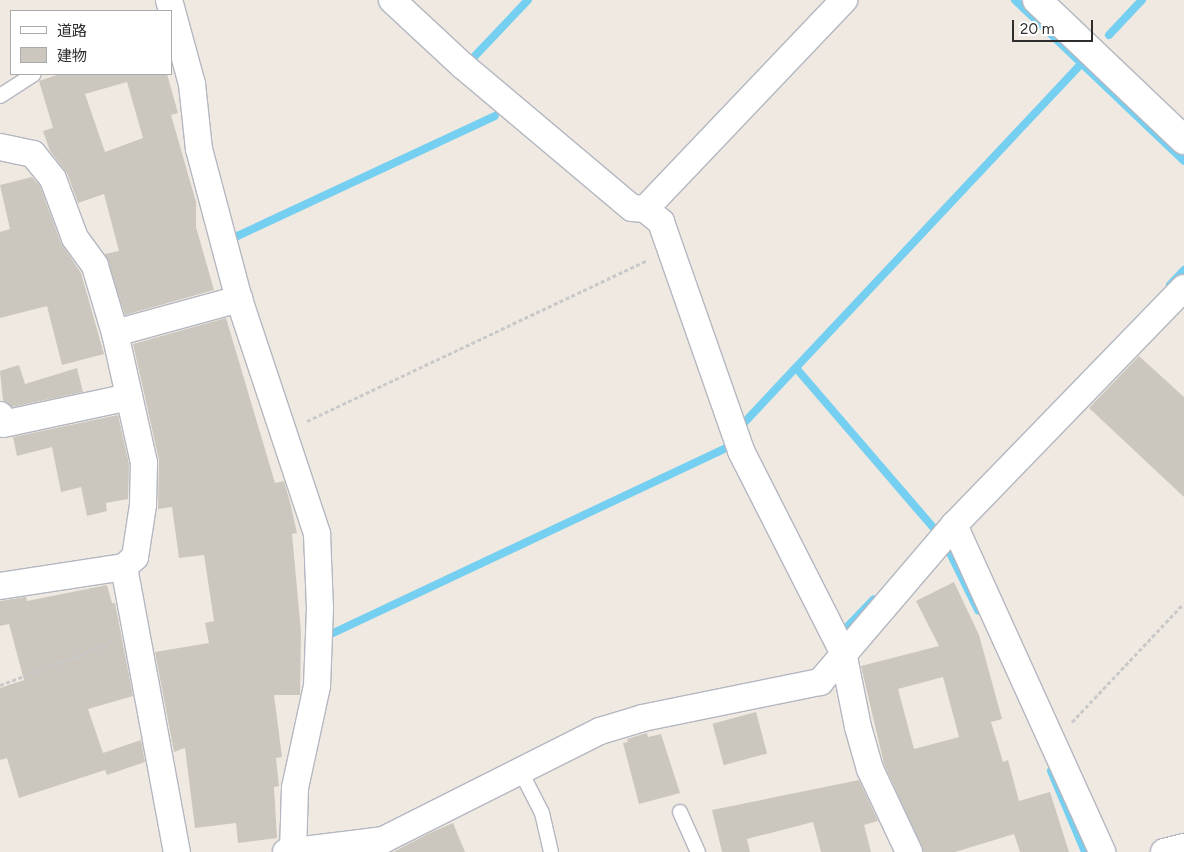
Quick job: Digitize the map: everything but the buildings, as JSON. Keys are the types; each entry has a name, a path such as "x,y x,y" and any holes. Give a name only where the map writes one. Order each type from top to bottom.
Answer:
{"street":[{"path":"392,0 462,65 632,208 645,209 661,222 741,451 843,652 858,727 870,769 909,852"},
{"path":"645,209 844,0"},
{"path":"1037,0 1184,140"},
{"path":"172,11 192,84 199,149 239,299 317,534 320,608 317,686 295,788 293,852"},
{"path":"0,147 33,154 53,179 75,238 95,266 115,333 144,463 143,505 134,558 124,567 0,586"},
{"path":"286,852 385,846 520,770 600,731 643,718 820,682 843,652 954,525 1184,288"},
{"path":"115,333 239,299"},
{"path":"0,415 3,424 129,397"},
{"path":"954,525 1102,852"},
{"path":"124,567 135,637 177,852"},
{"path":"1164,852 1184,847"}],"lane":[{"path":"0,96 32,75"},
{"path":"520,770 542,813 551,852"},
{"path":"680,812 698,852"}],"path":[{"path":"284,432 672,249"},
{"path":"1053,742 1184,604"},
{"path":"0,685 106,644 135,637"}],"waterway":[{"path":"472,59 528,0"},
{"path":"1015,0 1184,161"},
{"path":"1109,35 1142,0"},
{"path":"742,425 1082,63"},
{"path":"231,239 495,116"},
{"path":"1170,285 1184,270"},
{"path":"796,368 937,532"},
{"path":"331,634 726,448"},
{"path":"950,553 978,610"},
{"path":"848,626 874,599"},
{"path":"1051,771 1085,852"}]}
